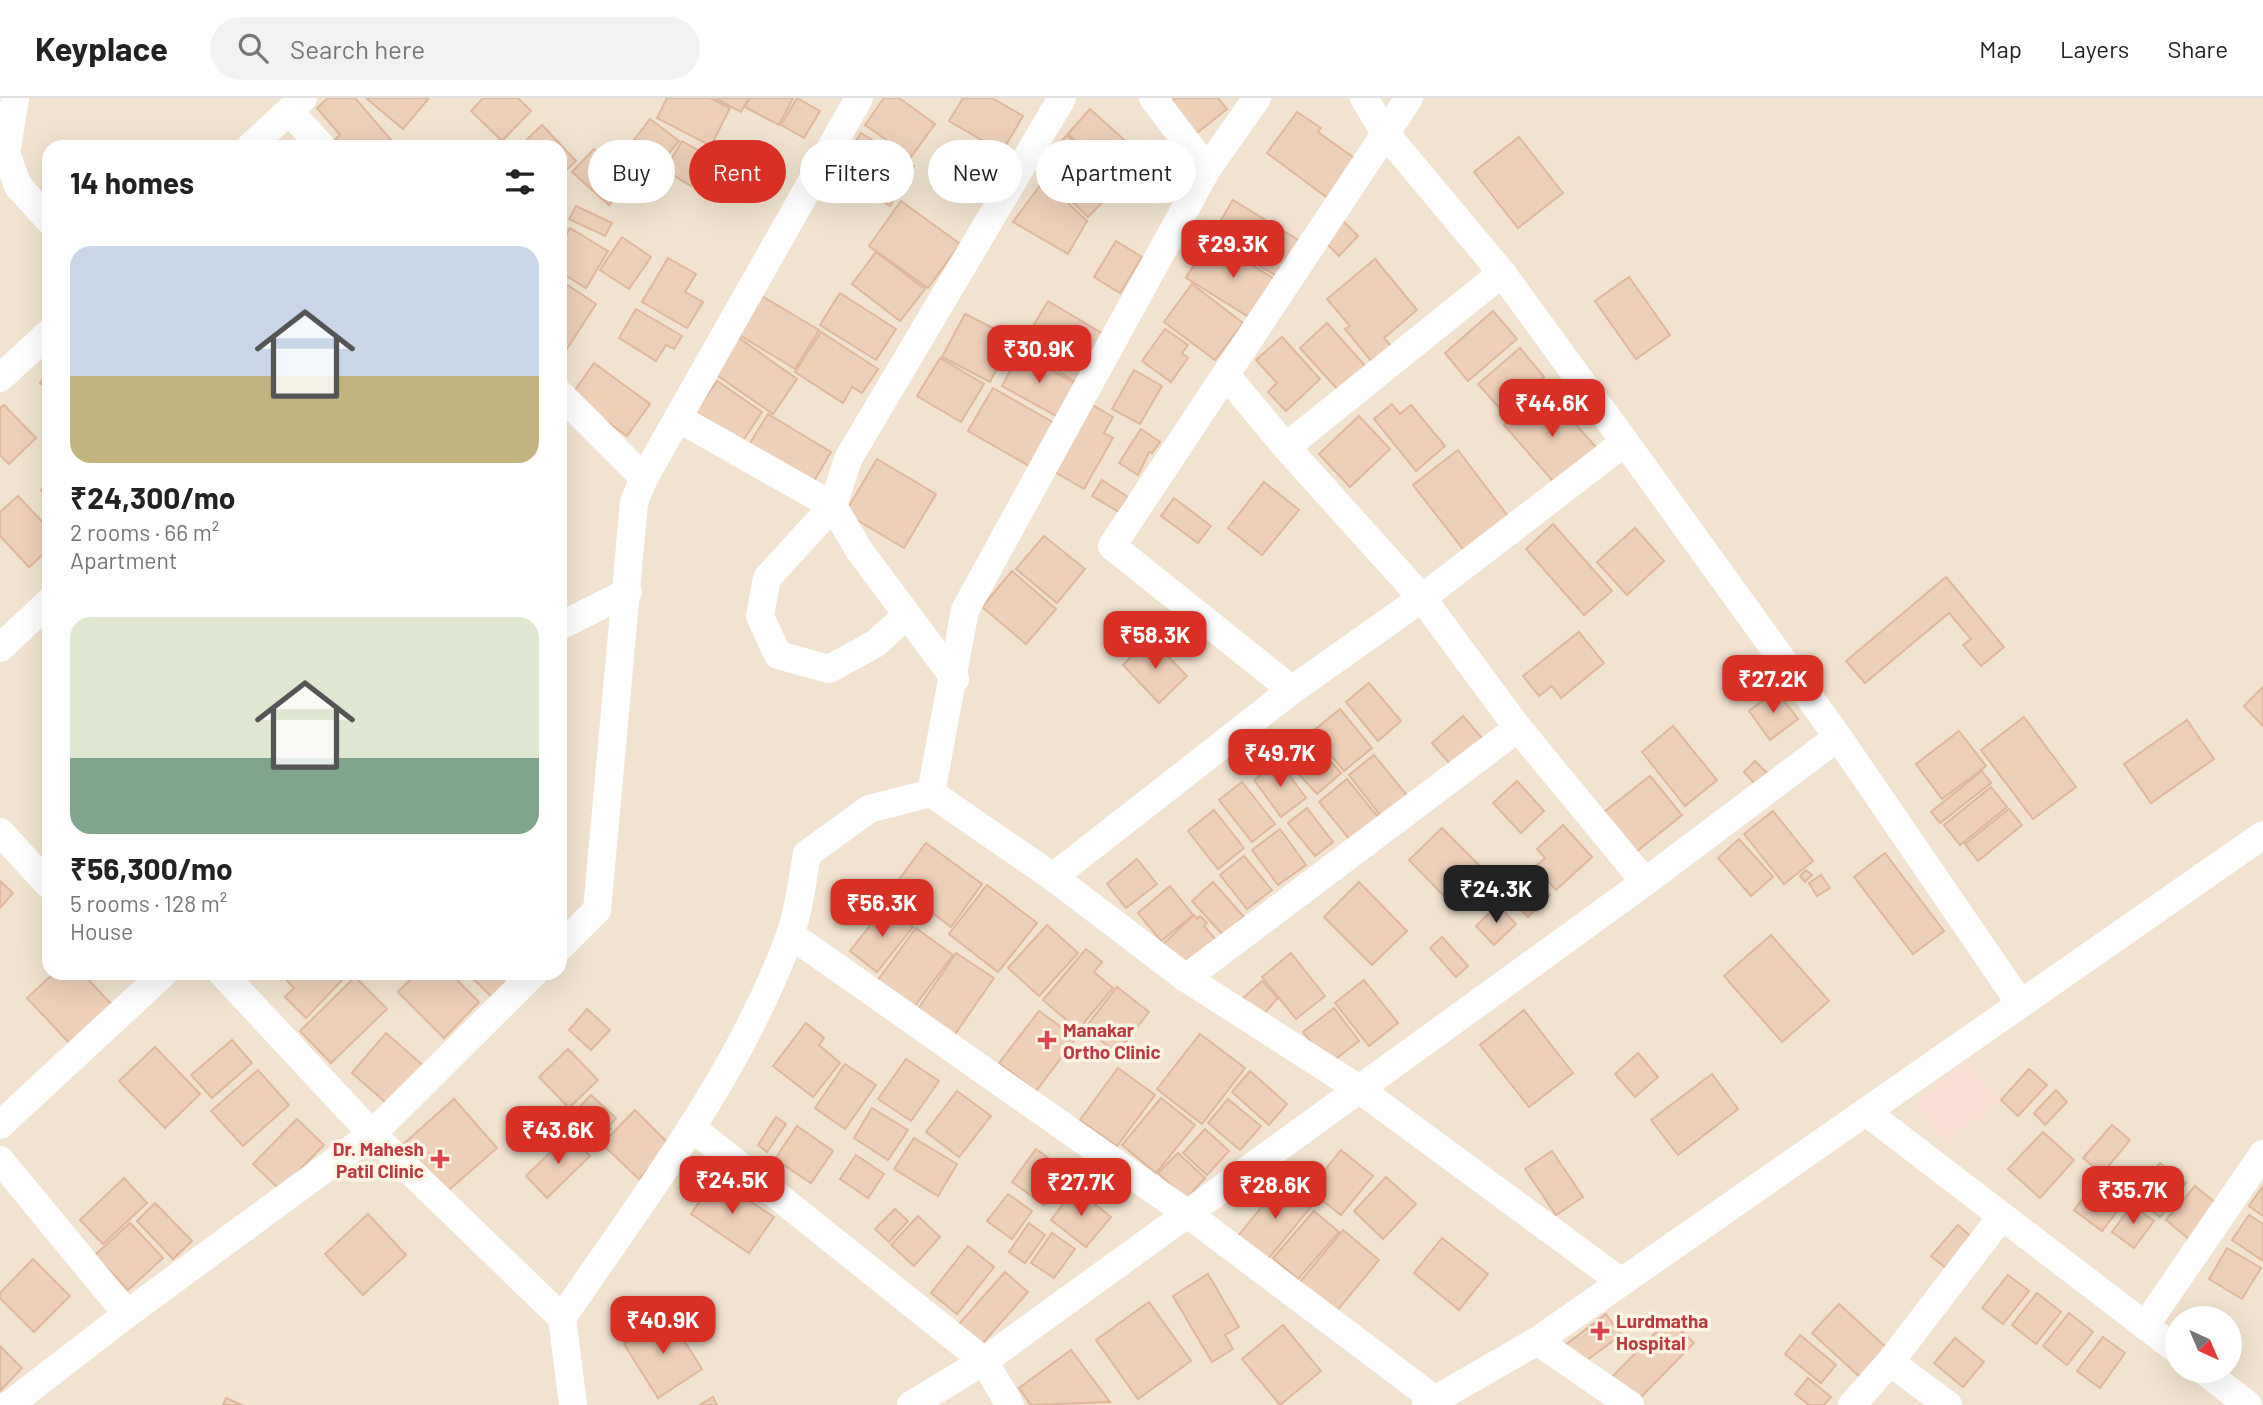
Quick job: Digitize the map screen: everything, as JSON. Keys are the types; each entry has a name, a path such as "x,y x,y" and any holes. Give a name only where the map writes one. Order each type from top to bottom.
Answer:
{"street":[{"path":"15,98 6,153 18,186 42,212"},
{"path":"567,940 597,910 628,592 634,502 644,478 859,98"},
{"path":"907,615 875,644 829,669 778,655 760,616 767,578 833,506 848,459 1062,98"},
{"path":"1153,98 1207,169"},
{"path":"931,793 955,679 965,610 1207,169 1257,98"},
{"path":"1364,98 1385,133 1502,273 1625,442 1838,737 2020,1003"},
{"path":"1292,690 1112,546 1409,98"},
{"path":"258,140 296,105 318,140"},
{"path":"1286,447 1502,273"},
{"path":"0,378 42,339"},
{"path":"1226,375 1286,447 1422,598 1518,728 1645,882"},
{"path":"567,401 644,478"},
{"path":"678,418 833,506 859,551 955,679"},
{"path":"1053,877 1292,690 1422,598 1625,442"},
{"path":"567,622 628,592"},
{"path":"0,648 42,608"},
{"path":"1186,978 1518,728"},
{"path":"911,1405 984,1362 1645,882 1838,737"},
{"path":"562,1318 691,1127 762,1006 791,935 807,854 869,809 931,793 1053,877 1186,978 1359,1089 1620,1281"},
{"path":"0,832 42,877"},
{"path":"791,935 1188,1214 1431,1402 1537,1341 2263,835"},
{"path":"0,1125 145,980"},
{"path":"229,980 372,1134 562,1318 573,1405"},
{"path":"9,1405 127,1314 372,1134 527,980"},
{"path":"1866,1112 2165,1341"},
{"path":"691,1127 984,1362 1010,1405"},
{"path":"2146,1326 2263,1154"},
{"path":"0,1160 127,1314"},
{"path":"1852,1405 1890,1362 2002,1216"},
{"path":"1537,1341 1630,1405"},
{"path":"1890,1362 1948,1405"},
{"path":"2220,1383 2248,1405"},
{"path":"2257,1405 2263,1396"}],"shaded area":[{"path":"0,98 2263,98 2263,1405 0,1405"},
{"path":"1966,1061 2001,1100 1946,1143 1913,1104"}],"building":[{"path":"328,98 355,98 391,140 334,140 340,135 317,108"},
{"path":"366,98 429,98 403,129"},
{"path":"483,98 518,98 531,111 501,140 471,111"},
{"path":"667,98 710,98 730,108 714,140 699,140 657,118"},
{"path":"715,98 749,98 741,112"},
{"path":"750,98 793,98 779,125 745,107"},
{"path":"797,98 820,111 804,138 781,125"},
{"path":"884,98 899,98 935,124 914,153 914,140 887,140 865,125"},
{"path":"963,98 992,98 1023,116 1009,140 981,140 949,121"},
{"path":"1176,98 1218,98 1227,109 1188,140 1163,108"},
{"path":"1090,109 1124,140 1075,140 1068,134"},
{"path":"1297,112 1321,128 1318,132 1357,160 1329,199 1267,153"},
{"path":"650,119 679,141 675,146 675,140 634,140"},
{"path":"542,125 556,140 526,140"},
{"path":"861,133 872,140 857,140"},
{"path":"1519,137 1563,193 1518,228 1474,172"},
{"path":"682,141 689,145 689,185 675,176 675,153"},
{"path":"567,151 576,161 567,169"},
{"path":"588,155 588,186 572,172"},
{"path":"1036,191 1036,203 1068,203 1087,221 1068,254 1013,222"},
{"path":"1233,200 1305,244 1283,280 1211,237"},
{"path":"900,203 904,203 960,244 928,288 869,246"},
{"path":"1073,203 1102,203 1088,217"},
{"path":"576,206 612,223 605,236 569,219"},
{"path":"1342,220 1358,236 1339,256 1322,239"},
{"path":"570,228 608,251 586,288 567,276 567,233"},
{"path":"622,237 651,257 629,289 600,270"},
{"path":"1210,239 1281,283 1257,322 1186,278"},
{"path":"1116,241 1142,257 1120,293 1094,277"},
{"path":"876,252 925,289 900,321 852,284"},
{"path":"668,258 696,274 685,292 703,302 687,328 642,302"},
{"path":"1375,259 1417,310 1384,338 1391,346 1372,362 1345,329 1350,326 1327,299"},
{"path":"1629,277 1670,335 1636,359 1595,301"},
{"path":"1192,284 1243,323 1215,360 1164,322"},
{"path":"567,285 596,304 567,349"},
{"path":"840,293 896,329 876,360 820,325"},
{"path":"760,295 819,330 795,369 736,333"},
{"path":"1048,301 1105,335 1076,382 1020,348"},
{"path":"636,309 682,336 674,349 666,345 656,361 619,338"},
{"path":"1493,311 1517,339 1468,381 1445,353"},
{"path":"965,314 1013,338 990,382 942,357"},
{"path":"1327,323 1367,368 1340,392 1300,348"},
{"path":"1165,329 1188,345 1182,353 1188,358 1171,382 1142,361"},
{"path":"821,332 878,369 862,393 852,387 843,403 795,372"},
{"path":"735,335 797,379 773,414 711,371"},
{"path":"1282,337 1320,379 1286,411 1268,392 1277,383 1256,360"},
{"path":"1520,348 1544,377 1503,412 1478,384"},
{"path":"1020,353 1076,384 1058,417 1002,386"},
{"path":"940,358 984,384 961,422 917,396"},
{"path":"594,363 650,404 627,436 571,396"},
{"path":"1134,370 1162,386 1140,424 1112,409"},
{"path":"717,381 762,412 742,442 696,412"},
{"path":"993,388 1056,424 1031,467 968,431"},
{"path":"1545,389 1601,453 1559,488 1504,425"},
{"path":"1091,404 1113,417 1104,433 1113,438 1084,489 1053,471"},
{"path":"1392,404 1400,414 1411,405 1445,446 1416,471 1374,419"},
{"path":"4,405 36,438 9,464 0,455 0,408"},
{"path":"768,414 831,452 811,486 747,448"},
{"path":"1359,416 1390,449 1350,487 1319,454"},
{"path":"1141,429 1160,442 1152,453 1149,452 1138,475 1119,463"},
{"path":"1458,450 1510,519 1466,553 1413,485"},
{"path":"877,459 936,494 904,548 845,513"},
{"path":"1102,480 1128,497 1119,512 1092,496"},
{"path":"1264,482 1299,510 1262,555 1228,528"},
{"path":"18,496 42,522 42,555 29,567 0,536 0,512"},
{"path":"1174,498 1211,526 1198,543 1161,516"},
{"path":"1553,524 1612,591 1584,615 1526,549"},
{"path":"1635,528 1664,561 1627,595 1597,562"},
{"path":"1044,536 1085,569 1057,603 1016,569"},
{"path":"1012,571 1056,609 1026,644 982,607"},
{"path":"1946,577 2004,647 1981,666 1963,645 1971,639 1949,613 1865,683 1846,661"},
{"path":"1579,632 1604,663 1561,698 1552,686 1539,696 1523,676"},
{"path":"1150,638 1187,676 1159,703 1123,665"},
{"path":"1369,683 1401,721 1378,741 1346,702"},
{"path":"2263,687 2263,726 2244,706"},
{"path":"1776,690 1798,719 1770,740 1749,711"},
{"path":"1340,709 1372,748 1344,771 1312,732"},
{"path":"1463,716 1487,744 1456,771 1432,743"},
{"path":"2024,717 2076,787 2033,819 1981,750"},
{"path":"2187,720 2214,759 2151,803 2124,764"},
{"path":"1673,726 1717,780 1685,806 1642,752"},
{"path":"1959,731 1986,766 1942,799 1916,764"},
{"path":"1308,737 1341,773 1317,794 1284,758"},
{"path":"1374,755 1410,799 1384,820 1349,775"},
{"path":"1279,761 1306,798 1281,817 1254,780"},
{"path":"1755,761 1768,774 1756,785 1744,772"},
{"path":"1982,771 1991,783 1940,823 1931,812"},
{"path":"1650,776 1682,815 1636,852 1604,812"},
{"path":"1347,779 1383,823 1355,846 1319,802"},
{"path":"1517,781 1544,811 1521,833 1493,803"},
{"path":"1242,782 1275,824 1252,842 1219,800"},
{"path":"1991,787 2007,807 1960,845 1944,825"},
{"path":"1307,808 1333,842 1315,856 1288,823"},
{"path":"2009,809 2022,825 1978,861 1965,844"},
{"path":"1214,810 1244,848 1218,869 1188,831"},
{"path":"1773,811 1813,861 1784,884 1744,834"},
{"path":"1563,825 1592,857 1556,890 1535,867 1545,858 1537,849"},
{"path":"1442,828 1480,866 1447,899 1409,860"},
{"path":"1280,829 1306,865 1278,885 1252,850"},
{"path":"1739,839 1773,877 1751,896 1718,858"},
{"path":"926,843 982,884 951,927 895,885"},
{"path":"1885,853 1944,931 1913,954 1854,877"},
{"path":"1244,856 1272,890 1247,909 1220,875"},
{"path":"1137,859 1157,884 1126,908 1107,884"},
{"path":"1524,868 1550,895 1528,917 1501,890"},
{"path":"1806,870 1812,875 1805,882 1800,876"},
{"path":"1821,875 1830,888 1817,896 1809,883"},
{"path":"0,881 13,893 0,908"},
{"path":"1213,882 1244,917 1223,935 1192,901"},
{"path":"1359,882 1407,931 1372,965 1324,917"},
{"path":"987,885 1037,923 998,972 949,934"},
{"path":"1170,886 1193,915 1161,941 1138,913"},
{"path":"886,905 913,927 877,972 850,951"},
{"path":"1498,905 1516,924 1494,945 1476,926"},
{"path":"1194,915 1197,919 1200,916 1207,923 1204,926 1216,940 1185,969 1162,945"},
{"path":"1047,925 1078,953 1039,996 1008,968"},
{"path":"916,928 953,955 914,1007 878,980"},
{"path":"1771,935 1829,1001 1782,1042 1724,976"},
{"path":"1442,937 1468,966 1456,977 1430,948"},
{"path":"1086,949 1102,962 1094,972 1113,988 1078,1030 1043,1000"},
{"path":"956,953 994,978 953,1037 916,1012"},
{"path":"1291,953 1325,996 1296,1019 1262,977"},
{"path":"46,980 89,980 114,1007 72,1046 27,998"},
{"path":"287,980 342,980 306,1018 285,997 294,988"},
{"path":"352,980 358,980 387,1009 331,1063 300,1031"},
{"path":"410,980 457,980 479,1002 444,1038 398,992"},
{"path":"474,980 516,980 496,1001"},
{"path":"1364,980 1398,1023 1369,1046 1335,1003"},
{"path":"1262,981 1278,998 1261,1017 1243,998"},
{"path":"1117,987 1149,1012 1117,1053 1085,1028"},
{"path":"1334,1008 1359,1041 1329,1064 1303,1032"},
{"path":"587,1009 610,1030 591,1050 569,1030"},
{"path":"1524,1010 1573,1073 1529,1107 1480,1045"},
{"path":"1039,1011 1076,1038 1036,1091 999,1063"},
{"path":"806,1023 824,1038 819,1045 840,1063 813,1097 773,1066"},
{"path":"386,1033 426,1068 392,1108 352,1073"},
{"path":"1200,1034 1245,1068 1202,1124 1157,1089"},
{"path":"232,1040 252,1063 212,1098 191,1075"},
{"path":"155,1047 200,1094 165,1128 119,1081"},
{"path":"568,1049 598,1080 569,1108 539,1077"},
{"path":"1638,1053 1658,1077 1635,1097 1615,1074"},
{"path":"906,1059 939,1081 911,1121 878,1099"},
{"path":"845,1064 876,1085 845,1129 815,1108"},
{"path":"1118,1068 1155,1095 1117,1146 1080,1120"},
{"path":"2029,1069 2047,1085 2018,1116 2001,1100"},
{"path":"258,1070 289,1105 243,1146 211,1111"},
{"path":"1250,1071 1287,1104 1269,1125 1232,1092"},
{"path":"1712,1074 1738,1109 1678,1155 1651,1120"},
{"path":"2056,1090 2067,1102 2045,1125 2034,1113"},
{"path":"957,1091 991,1116 959,1157 926,1132"},
{"path":"591,1095 616,1118 609,1127 611,1129 593,1149 580,1137 588,1128 573,1114"},
{"path":"1161,1098 1195,1125 1156,1173 1122,1145"},
{"path":"454,1099 497,1148 443,1195 400,1147"},
{"path":"1228,1099 1261,1126 1240,1150 1208,1123"},
{"path":"872,1108 908,1130 888,1160 854,1138"},
{"path":"635,1110 671,1146 639,1179 602,1144"},
{"path":"776,1117 786,1124 767,1152 758,1145"},
{"path":"297,1119 324,1145 280,1190 253,1164"},
{"path":"2112,1125 2130,1140 2102,1174 2083,1158"},
{"path":"797,1126 833,1151 811,1183 775,1159"},
{"path":"1205,1129 1229,1151 1207,1175 1183,1153"},
{"path":"2043,1132 2074,1160 2040,1198 2008,1169"},
{"path":"569,1134 590,1156 547,1198 526,1176"},
{"path":"914,1138 957,1164 938,1196 894,1169"},
{"path":"1036,1149 1067,1172 1044,1205 1012,1182"},
{"path":"1341,1150 1373,1176 1341,1215 1309,1190"},
{"path":"1552,1151 1583,1197 1556,1215 1525,1169"},
{"path":"1178,1153 1205,1178 1186,1199 1158,1173"},
{"path":"856,1155 884,1174 868,1198 840,1179"},
{"path":"2160,1163 2186,1183 2160,1217 2133,1197"},
{"path":"1386,1177 1416,1204 1383,1239 1354,1211"},
{"path":"124,1178 147,1203 103,1244 80,1220"},
{"path":"715,1179 774,1217 749,1253 691,1214"},
{"path":"2097,1180 2125,1201 2102,1231 2074,1210"},
{"path":"1281,1183 1311,1207 1268,1259 1238,1236"},
{"path":"2195,1186 2217,1204 2189,1239 2166,1220"},
{"path":"2263,1186 2263,1216 2249,1206"},
{"path":"1075,1188 1111,1217 1086,1247 1051,1220"},
{"path":"1008,1194 1032,1211 1012,1239 987,1221"},
{"path":"155,1203 192,1241 173,1259 137,1221"},
{"path":"2132,1205 2154,1221 2134,1248 2112,1232"},
{"path":"895,1209 908,1221 889,1242 875,1229"},
{"path":"1314,1211 1339,1232 1298,1279 1273,1258"},
{"path":"368,1214 406,1255 363,1295 325,1254"},
{"path":"2249,1215 2263,1224 2263,1261 2232,1240"},
{"path":"918,1216 940,1237 914,1266 891,1245"},
{"path":"130,1223 163,1258 128,1290 95,1255"},
{"path":"1029,1223 1045,1235 1025,1263 1009,1252"},
{"path":"1958,1225 1978,1243 1952,1273 1931,1256"},
{"path":"1343,1230 1379,1260 1336,1312 1300,1282"},
{"path":"1052,1233 1075,1249 1054,1278 1031,1263"},
{"path":"1442,1238 1488,1274 1459,1310 1414,1273"},
{"path":"968,1246 994,1267 957,1314 931,1293"},
{"path":"2227,1248 2261,1268 2242,1299 2209,1279"},
{"path":"33,1259 70,1296 34,1332 0,1298 0,1293"},
{"path":"1005,1272 1028,1292 982,1344 959,1324"},
{"path":"1208,1274 1239,1327 1225,1335 1233,1349 1212,1362 1173,1296"},
{"path":"2008,1275 2029,1291 2003,1324 1982,1308"},
{"path":"2037,1293 2061,1312 2036,1344 2012,1325"},
{"path":"1149,1302 1191,1361 1138,1399 1096,1340"},
{"path":"1839,1304 1888,1349 1861,1378 1812,1333"},
{"path":"2069,1313 2093,1332 2067,1365 2043,1346"},
{"path":"1606,1314 1621,1335 1579,1366 1564,1346"},
{"path":"668,1315 702,1369 658,1398 624,1344"},
{"path":"1669,1319 1694,1343 1635,1403 1610,1379"},
{"path":"1283,1325 1321,1371 1280,1405 1242,1359"},
{"path":"1800,1335 1836,1365 1821,1383 1785,1354"},
{"path":"2103,1337 2125,1353 2100,1388 2077,1371"},
{"path":"1955,1338 1984,1362 1963,1387 1934,1363"},
{"path":"0,1346 22,1368 0,1391"},
{"path":"1071,1350 1110,1402 1031,1405 1019,1388"},
{"path":"1808,1378 1831,1397 1824,1405 1809,1405 1795,1394"},
{"path":"713,1397 717,1405 700,1405"},
{"path":"226,1398 242,1405 223,1405"}],"place":[{"name":"Manakar Ortho Clinic","path":"1047,1040"},
{"name":"Dr. Mahesh Patil Clinic","path":"440,1159"},
{"name":"Lurdmatha Hospital","path":"1600,1331"}]}
